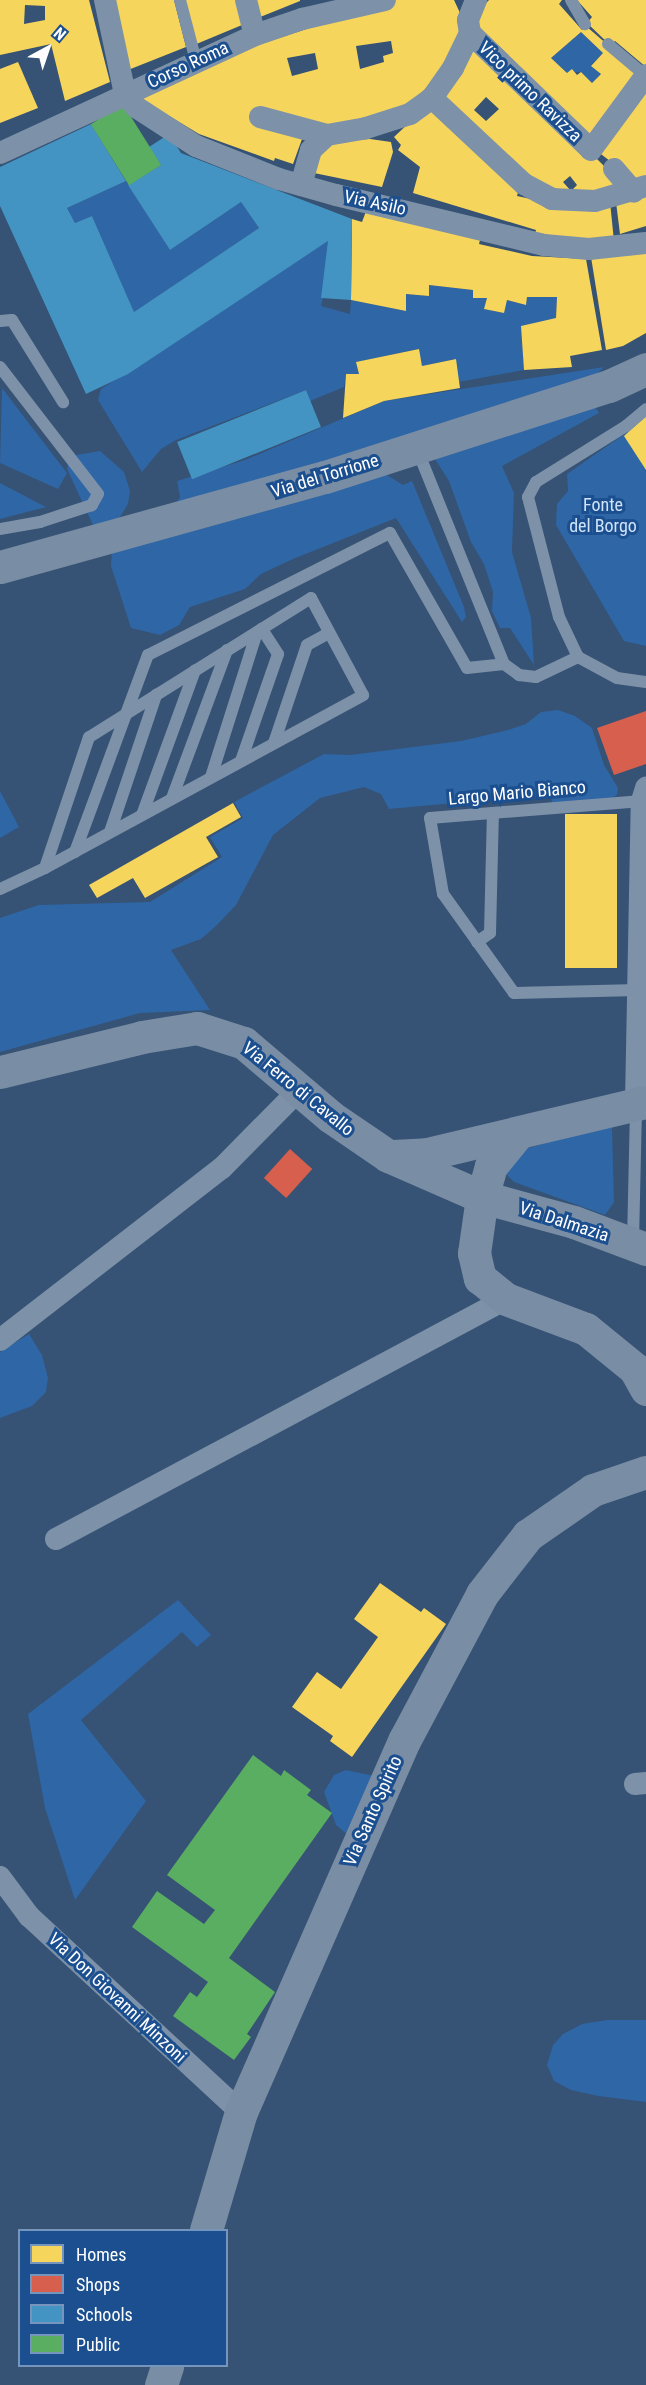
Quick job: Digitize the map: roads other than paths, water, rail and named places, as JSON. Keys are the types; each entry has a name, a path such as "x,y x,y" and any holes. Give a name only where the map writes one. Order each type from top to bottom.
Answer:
{"street":[{"path":"105,0 125,94"},
{"path":"246,0 255,35"},
{"name":"Corso Roma","path":"0,153 255,35 353,3 385,0"},
{"path":"260,117 318,133 366,129 410,114 432,98 470,33 468,21 476,0"},
{"name":"Vico primo Ravizza","path":"470,33 591,150 646,75"},
{"name":"Via Asilo","path":"125,94 136,107 196,146 301,185 564,248 646,243"},
{"path":"432,98 536,192 573,202 640,189"},
{"path":"301,185 318,133"},
{"path":"614,170 640,189"},
{"name":"Via del Torrione","path":"0,567 325,477 609,386 646,369"},
{"path":"388,1156 428,1154 641,1102 638,990 644,793"},
{"name":"Via Ferro di Cavallo","path":"0,1072 142,1036 198,1028 244,1043 299,1090 388,1156 482,1197"},
{"path":"0,1340 222,1168 299,1090"},
{"path":"518,1133 491,1166 482,1197 474,1266 488,1288 506,1299 586,1329 610,1345 634,1369 646,1389"},
{"name":"Via Dalmazia","path":"482,1197 574,1222 639,1247"},
{"path":"56,1539 506,1299"},
{"name":"Via Santo Spirito","path":"206,2229 241,2112 405,1740 482,1594 528,1535 593,1490 646,1472"},
{"name":"Via Don Giovanni Minzoni","path":"0,1877 29,1916 241,2112"},
{"path":"161,2385 167,2367"}],"lane":[{"path":"180,0 196,61"},
{"path":"571,0 585,24"},
{"path":"609,44 646,75"},
{"path":"0,321 12,320 63,402"},
{"path":"0,367 98,494 92,505 40,522 0,529"},
{"path":"646,409 626,426 536,482 528,497 559,617 578,657 617,678 646,682"},
{"path":"416,448 504,664 519,675 536,677 578,657"},
{"path":"75,852 148,656 390,533 467,668 504,664"},
{"path":"0,889 45,868 75,852 363,695 311,598 88,737 45,868"},
{"path":"241,760 278,654 259,630"},
{"path":"211,777 259,630"},
{"path":"274,743 307,645 329,633"},
{"path":"172,798 227,650"},
{"path":"142,814 195,670"},
{"path":"110,832 156,694"},
{"name":"Largo Mario Bianco","path":"638,990 513,993 443,894 430,818 493,813 644,793"},
{"path":"477,942 490,933 493,813"},
{"path":"639,1247 641,1102"}],"park label":[{"name":"Fonte del Borgo","path":"603,516"}]}
